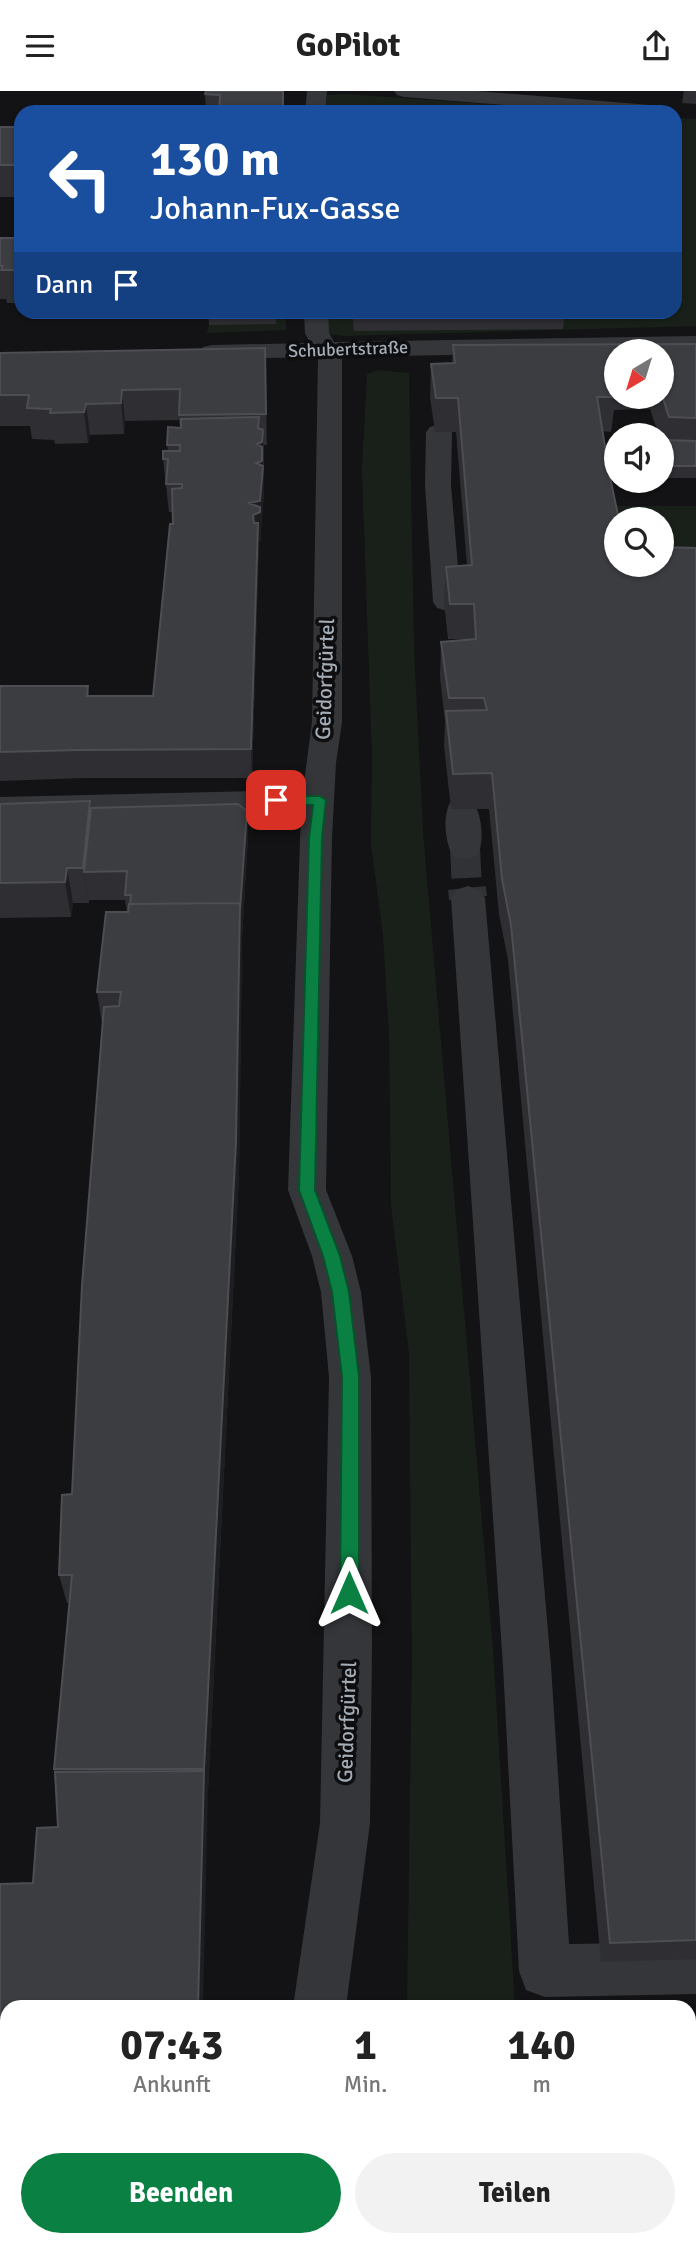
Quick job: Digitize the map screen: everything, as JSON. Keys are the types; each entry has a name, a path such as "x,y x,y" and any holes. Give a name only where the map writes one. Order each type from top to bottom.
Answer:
{"street":[{"path":"404,91 577,105"},
{"name":"Geidorfgürtel","path":"316,319 317,333 326,349 331,369 327,722 320,763 316,838 307,1190 332,1256 341,1292 350,1377 345,1823 321,2000"},
{"name":"Schubertstraße","path":"183,352 696,343"},
{"path":"424,346 429,372"},
{"path":"439,432 438,485 447,602"},
{"path":"0,808 320,800"},
{"path":"462,809 465,848"},
{"path":"468,898 527,1666 545,1971 696,1968"}],"shaded area":[{"path":"345,94 500,105 315,105 315,96"},
{"path":"682,118 696,119 696,326 345,336 317,333 316,319 682,319"},
{"path":"240,319 286,319 286,330 207,333 209,325"},
{"path":"378,370 409,373 414,648 423,832 493,1650 515,2000 407,2000 412,1661 409,1353 391,1205 389,1033 383,935 371,844 372,756 362,469 367,374"},
{"path":"604,506 696,506 696,573 674,573 674,507"}],"building":[{"path":"206,91 283,91 283,105 219,105 220,95 205,94"},
{"path":"0,127 14,127 14,165 0,165"},
{"path":"0,238 14,238 14,270 1,270 3,266 0,266"},
{"path":"604,344 604,397 597,397 604,441 604,493 613,493 616,507 604,507 604,577 674,577 674,547 696,548 696,1940 610,1943 511,925 502,879 492,773 453,774 446,711 487,710 484,698 449,698 441,642 476,639 474,604 450,604 446,567 472,565 458,398 436,398 431,364 455,363 453,345"},
{"path":"674,344 696,344 696,418 669,417 666,409 674,409"},
{"path":"265,348 266,414 179,415 180,389 122,390 121,403 86,404 84,412 50,413 51,409 27,408 29,395 0,395 0,353"},
{"path":"259,417 258,428 263,430 262,442 257,444 262,447 262,461 256,463 263,466 260,501 248,503 260,507 260,512 253,515 254,523 258,523 251,749 0,752 0,686 88,686 87,696 153,696 170,524 173,524 172,489 182,488 182,484 166,484 168,459 163,459 163,451 180,451 180,445 167,445 168,427 181,428 181,419"},
{"path":"674,440 696,441 696,466 674,466"},
{"path":"90,801 83,868 67,868 65,882 0,883 0,804"},
{"path":"238,804 247,811 240,910 240,903 130,904 131,895 125,895 127,871 84,872 91,808"},
{"path":"240,903 236,1141 204,1769 54,1769 72,1575 59,1575 62,1495 72,1494 82,1285 104,1007 119,1006 121,992 97,992 106,912 128,912 129,904"},
{"path":"204,1771 198,2000 0,2000 0,1884 33,1883 37,1828 58,1827 55,1772"}],"tunnel":[{"path":"465,848 467,889"},
{"path":"467,888 468,898"}],"route":[{"path":"276,800 320,800 316,838 307,1190 332,1256 341,1292 350,1377 349,1593"}]}
